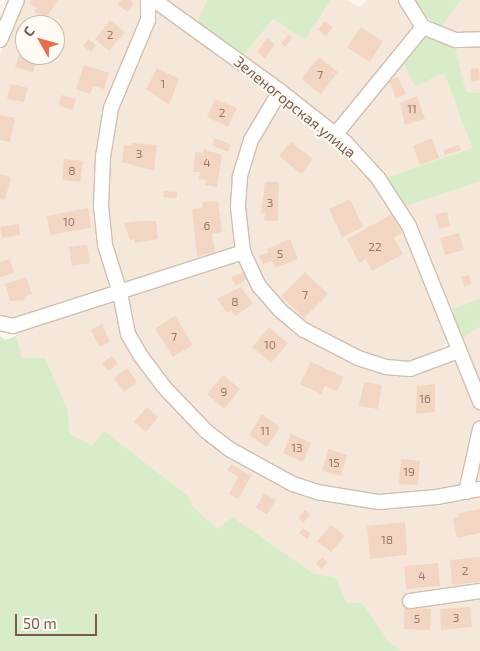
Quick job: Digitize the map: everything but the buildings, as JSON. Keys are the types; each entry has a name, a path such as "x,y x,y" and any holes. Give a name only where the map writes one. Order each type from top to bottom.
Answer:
{"street":[{"path":"0,40 17,0"},
{"path":"148,0 148,20 111,108 103,157 101,206 105,245 120,293 128,334 163,386 214,437 269,472 317,492 380,502 473,490 480,429"},
{"name":"Зеленогорская улица","path":"154,0 280,90 360,158 397,204 480,402"},
{"path":"406,0 423,27 456,40 480,39"},
{"path":"335,135 423,27"},
{"path":"280,90 251,140 240,177 238,207 243,252 259,286 280,311 304,330 358,358 386,367 410,369 459,351"},
{"path":"0,323 13,326 243,252"},
{"path":"410,601 480,591"}],"shaded area":[{"path":"22,0 143,0 145,19 99,156 113,287 15,323 0,319 0,56 15,18 15,65 65,65 65,15 16,15"},
{"path":"166,0 207,0 197,22"},
{"path":"331,0 347,0 361,7 367,0 402,0 415,20 411,33 333,128 242,57 273,19 305,40"},
{"path":"461,0 480,0 480,33 461,34 441,27"},
{"path":"153,7 272,93 247,137 237,249 131,285 122,283 109,246 105,206 108,157 117,108"},
{"path":"480,45 480,93 466,92 455,46"},
{"path":"401,59 444,73 472,148 385,179 342,130"},
{"path":"283,101 332,139 395,207 447,338 440,354 410,363 360,354 305,326 263,283 250,251 243,207 254,141"},
{"path":"480,180 480,298 452,309 406,206"},
{"path":"240,258 255,288 356,362 458,362 480,405 480,485 435,493 378,496 318,489 231,447 166,383 131,332 126,300 129,296"},
{"path":"116,300 125,336 227,452 355,504 480,494 480,651 401,651 389,643 362,604 347,603 336,578 313,573 233,517 217,530 104,431 92,445 70,434 68,411 21,358 16,336 23,327"},
{"path":"480,327 480,380 461,339"}],"green space":[{"path":"207,0 331,0 305,40 273,19 242,57 197,22"},
{"path":"412,0 461,0 441,27 423,15"},
{"path":"425,34 455,46 466,92 480,93 480,181 406,206 386,178 472,148 444,73 415,86 401,59"},
{"path":"480,298 480,327 461,339 452,309"},
{"path":"0,336 5,340 16,336 22,358 45,358 68,411 70,434 92,445 104,431 189,497 191,505 217,529 233,517 313,573 336,578 347,603 362,603 389,642 401,651 0,651"}]}
